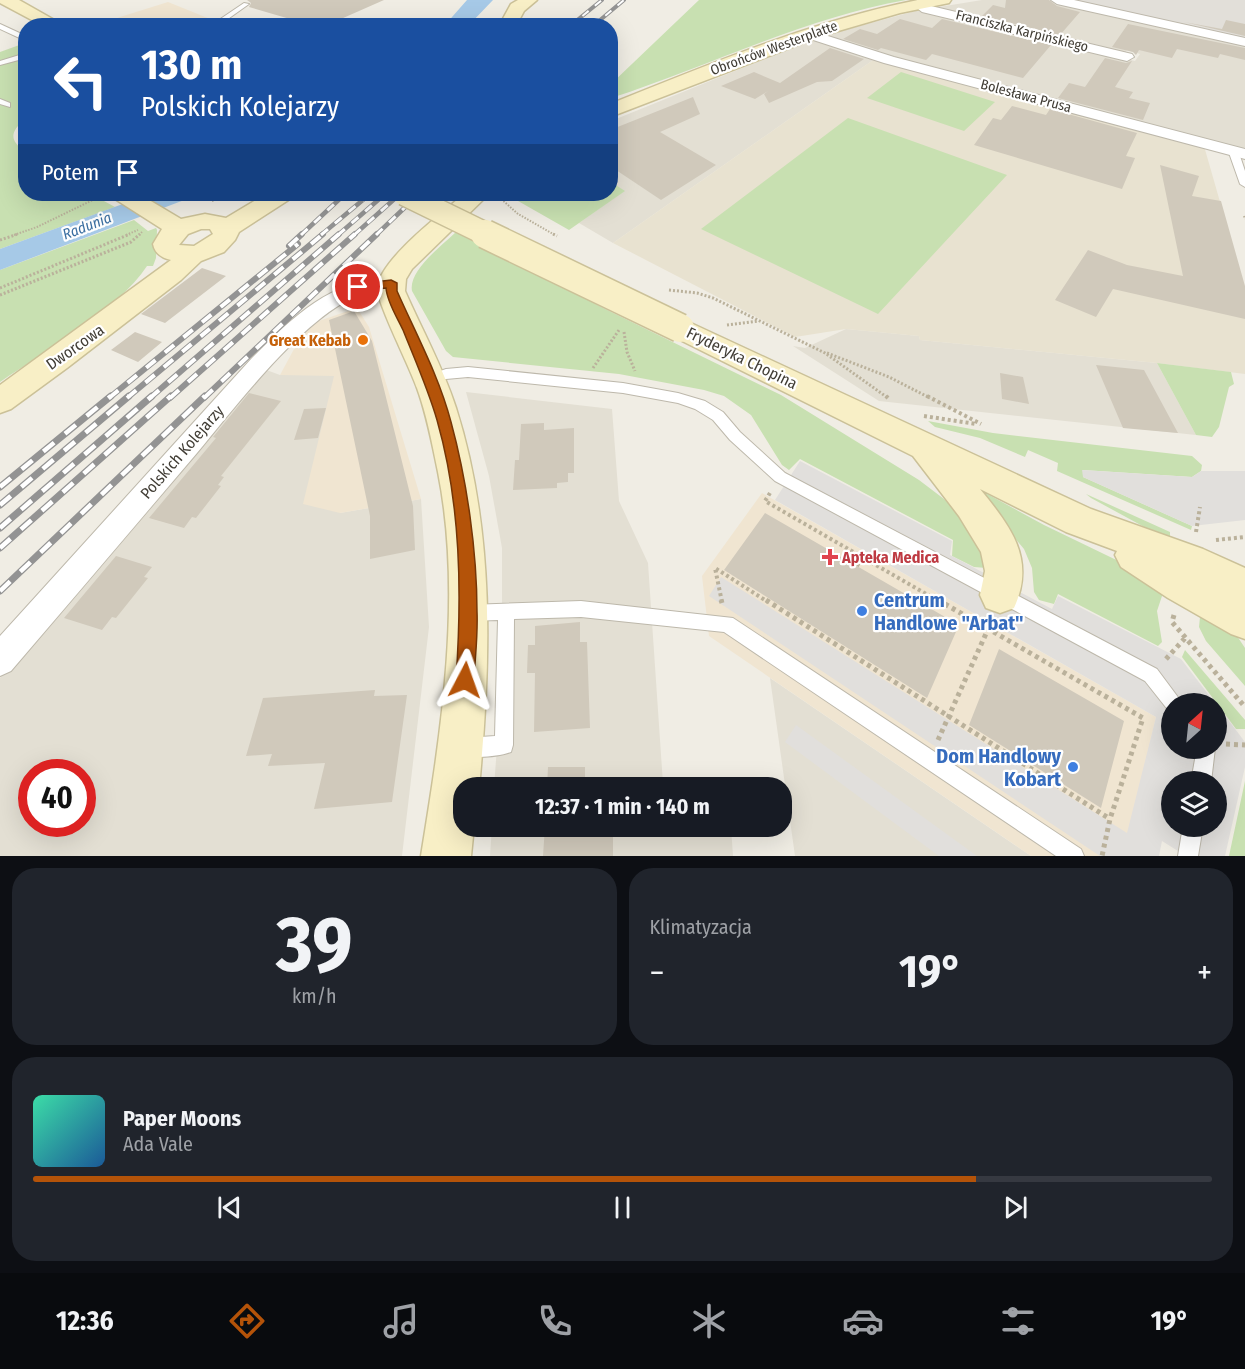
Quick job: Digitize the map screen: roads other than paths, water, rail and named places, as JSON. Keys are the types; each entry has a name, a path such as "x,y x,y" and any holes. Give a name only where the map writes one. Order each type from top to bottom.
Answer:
{"street":[{"path":"6,0 38,18"},
{"path":"511,18 517,8 529,0"},
{"name":"Obrońców Westerplatte","path":"618,108 809,34 867,16 943,0"},
{"path":"1057,0 1245,42"},
{"name":"Franciszka Karpińskiego","path":"918,4 927,9 1126,57"},
{"name":"Bolesława Prusa","path":"809,34 889,60 1239,152"},
{"path":"127,201 172,232"},
{"path":"220,225 256,201"},
{"path":"220,225 268,201"},
{"name":"Fryderyka Chopina","path":"418,201 680,328 925,430 1182,585 1245,620"},
{"path":"446,856 461,748 488,613 468,571 456,474 444,421 430,379 396,304 391,283 402,263 469,201"},
{"name":"Dworcowa","path":"172,232 205,251 222,241 220,225"},
{"name":"Dworcowa","path":"0,400 115,319 174,273 172,232"},
{"name":"Polskich Kolejarzy","path":"0,660 233,393 299,327 325,306 350,291 366,285 391,283"},
{"path":"925,430 996,542 1004,562 1004,579 1000,595"},
{"name":"Fryderyka Chopina","path":"1079,521 1189,561 1245,587"}],"lane":[{"path":"225,18 246,4"},
{"path":"0,26 18,35"},
{"path":"14,33 18,32"},
{"path":"0,63 18,57"},
{"path":"1239,152 1245,184"},
{"path":"430,379 468,372 583,383 655,393 700,405 717,416 735,436 780,477 1151,675 1165,693"},
{"path":"488,613 581,609 727,624 1074,856"},
{"path":"1188,856 1191,837"}],"water":[{"path":"467,0 493,0 476,18 451,18"},
{"name":"Radunia","path":"131,201 182,201 0,270 0,249"}],"railway":[{"path":"580,18 602,0"},
{"path":"603,18 624,0"},
{"path":"301,235 337,201"},
{"path":"321,235 362,201"},
{"path":"338,235 377,201"},
{"path":"354,235 392,201"},
{"path":"376,235 412,201"},
{"path":"289,246 302,234"},
{"path":"127,398 323,234"},
{"path":"150,398 339,234"},
{"path":"170,398 355,234"},
{"path":"204,398 377,234"},
{"path":"109,398 298,244"},
{"path":"0,487 111,396"},
{"path":"0,505 129,396"},
{"path":"0,528 152,396"},
{"path":"0,548 171,396"},
{"path":"0,591 205,396"}],"place":[{"name":"Great Kebab","path":"363,340"},
{"name":"Apteka Medica","path":"830,557"},
{"name":"Centrum Handlowe \"Arbat\"","path":"862,611"},
{"name":"Dom Handlowy Kobart","path":"1073,767"}]}
